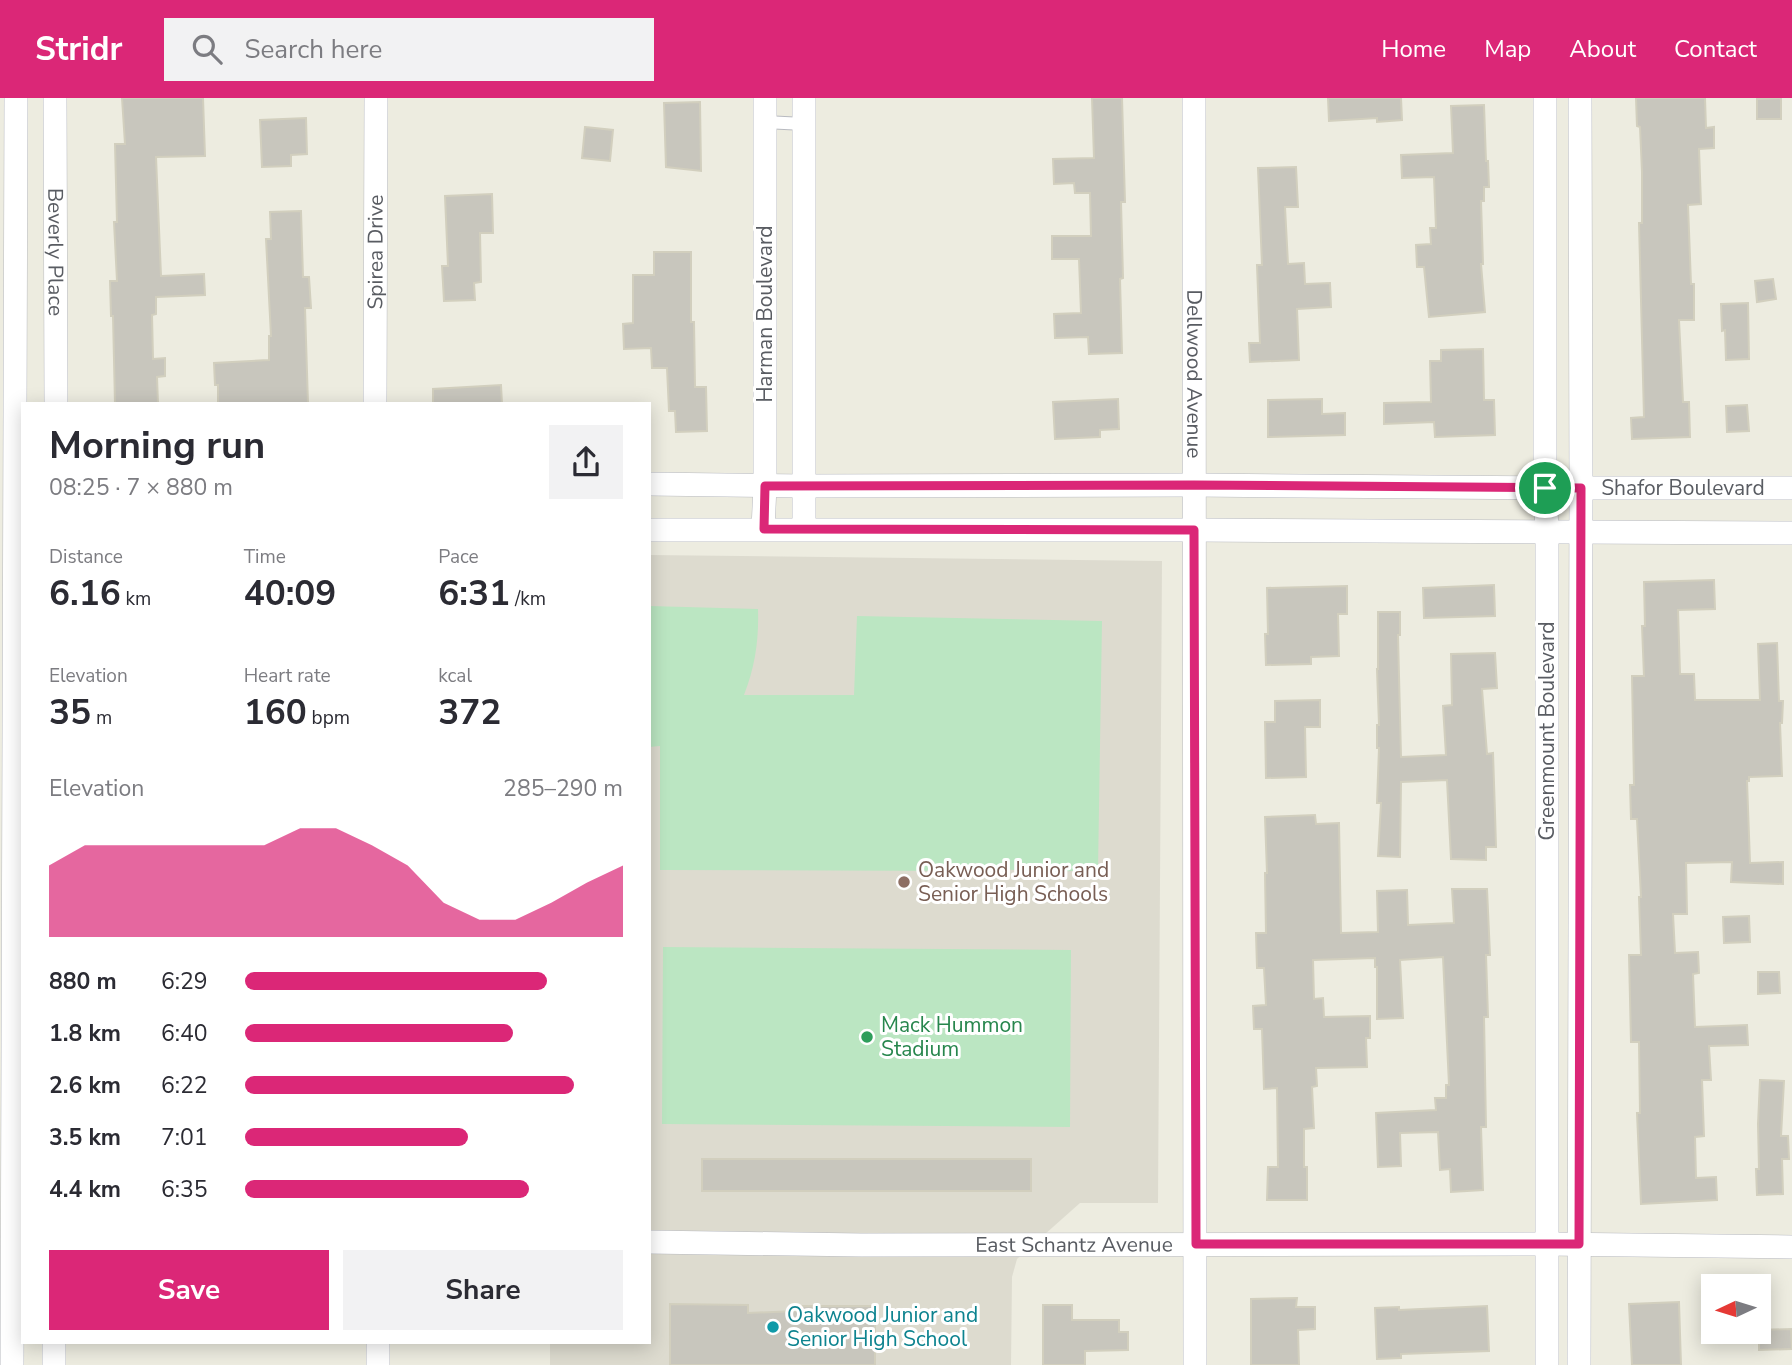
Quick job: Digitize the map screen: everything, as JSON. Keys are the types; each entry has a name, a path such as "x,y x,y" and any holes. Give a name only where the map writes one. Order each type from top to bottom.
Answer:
{"street":[{"name":"Beverly Place","path":"12,1365 16,98"},
{"name":"Beverly Place","path":"55,98 56,402"},
{"name":"Spirea Drive","path":"375,402 376,98"},
{"name":"Harman Boulevard","path":"764,529 765,98"},
{"name":"Harman Boulevard","path":"804,98 804,529"},
{"name":"Dellwood Avenue","path":"1194,98 1195,1365"},
{"name":"Greenmount Boulevard","path":"1545,98 1547,1365"},
{"name":"Greenmount Boulevard","path":"1579,1365 1580,98"},
{"name":"Shafor Boulevard","path":"651,484 1792,488"},
{"name":"Shafor Boulevard","path":"651,530 1792,533"},
{"name":"East Schantz Avenue","path":"651,1242 1792,1247"},
{"path":"54,1344 54,1365"},
{"path":"378,1344 378,1365"}],"lane":[{"path":"765,122 804,124"}],"shaded area":[{"name":"Oakwood Junior and Senior High Schools","path":"651,555 1162,561 1158,1203 1080,1203 1017,1259 1012,1277 1011,1365 550,1365 550,1344 651,1344"}],"green space":[{"path":"651,606 758,609 756,653 744,695 854,695 857,616 1102,621 1098,870 1020,871 974,863 973,871 660,870 660,746 651,747"},
{"name":"Mack Hummon Stadium","path":"663,947 1071,950 1070,1127 662,1124"}],"building":[{"path":"122,98 203,98 205,156 156,157 161,276 204,274 205,295 156,297 156,314 152,315 153,359 165,358 165,376 157,377 158,402 115,402 110,281 117,281 114,222 117,222 115,144 125,144"},
{"path":"1092,98 1122,98 1125,202 1121,202 1122,353 1089,354 1088,337 1055,338 1054,314 1081,313 1079,259 1052,259 1052,236 1091,236 1090,193 1075,193 1074,183 1054,184 1053,159 1094,158"},
{"path":"1328,98 1401,98 1402,120 1377,122 1377,118 1329,121"},
{"path":"1636,98 1705,98 1706,128 1714,127 1714,148 1699,149 1701,204 1688,205 1694,320 1679,320 1683,402 1689,402 1690,437 1632,439 1631,418 1644,417 1639,223 1642,223 1642,172"},
{"path":"1781,98 1781,119 1757,119 1757,99"},
{"path":"700,102 701,171 666,167 664,103"},
{"path":"1484,105 1489,187 1484,187 1484,201 1481,201 1481,264 1485,312 1429,317 1424,267 1417,267 1416,245 1431,244 1430,228 1436,228 1434,177 1402,178 1401,155 1453,153 1451,106"},
{"path":"306,118 307,154 291,155 291,166 262,167 260,120"},
{"path":"585,127 613,130 610,161 582,158"},
{"path":"1296,167 1298,207 1285,207 1288,264 1304,263 1305,284 1330,283 1331,307 1297,309 1299,360 1250,362 1249,343 1260,343 1257,265 1262,265 1258,168"},
{"path":"492,194 493,233 480,233 481,282 474,283 475,300 444,301 442,266 448,266 445,196"},
{"path":"301,211 303,277 309,277 311,308 305,308 308,402 218,402 214,363 269,360 271,336 266,239 271,239 270,212"},
{"path":"654,252 691,252 695,387 706,387 707,431 676,432 675,411 669,411 667,368 652,368 651,348 624,349 623,324 633,323 633,275 654,275"},
{"path":"1773,279 1776,299 1757,302 1755,281"},
{"path":"1748,303 1749,359 1726,360 1721,304"},
{"path":"1483,349 1484,400 1494,400 1495,435 1435,437 1434,422 1384,424 1384,403 1431,402 1430,361 1441,361 1441,350"},
{"path":"501,385 502,402 433,402 433,389"},
{"path":"1118,399 1119,429 1100,430 1100,437 1055,439 1053,402"},
{"path":"1322,399 1322,414 1345,413 1345,435 1268,437 1268,400"},
{"path":"1747,405 1749,431 1727,432 1726,406"},
{"path":"1714,580 1715,609 1678,610 1680,674 1694,674 1695,700 1760,700 1758,644 1777,643 1779,701 1783,701 1780,723 1782,776 1749,777 1747,781 1750,863 1783,862 1783,884 1731,882 1732,862 1686,863 1687,914 1673,914 1675,953 1698,952 1699,973 1693,974 1695,1027 1747,1025 1748,1045 1709,1046 1711,1080 1702,1080 1704,1136 1695,1137 1696,1178 1716,1177 1717,1200 1641,1204 1637,1113 1640,1113 1639,1042 1631,1042 1629,955 1641,955 1637,819 1631,819 1630,785 1634,785 1632,676 1644,676 1644,582"},
{"path":"1494,585 1495,616 1424,618 1423,588"},
{"path":"1347,586 1347,614 1338,614 1339,656 1311,657 1311,664 1266,665 1267,588"},
{"path":"1378,612 1400,612 1398,635 1401,757 1446,755 1443,706 1452,705 1451,654 1495,653 1497,688 1482,689 1487,754 1493,753 1496,847 1486,847 1486,860 1451,859 1447,780 1401,782 1400,857 1378,856 1381,803 1377,803"},
{"path":"1320,700 1320,727 1305,727 1306,777 1266,778 1265,722 1275,722 1275,701"},
{"path":"1315,815 1316,824 1339,823 1341,933 1378,932 1377,891 1407,890 1408,925 1454,923 1452,889 1487,889 1490,955 1486,955 1488,1017 1484,1017 1486,1127 1481,1127 1483,1190 1451,1192 1450,1169 1440,1170 1438,1132 1400,1133 1401,1166 1378,1167 1376,1113 1436,1110 1435,1098 1446,1098 1446,1085 1449,1085 1443,957 1400,960 1403,1018 1377,1019 1375,958 1313,960 1314,999 1323,998 1324,1017 1370,1016 1370,1038 1366,1038 1367,1067 1316,1068 1317,1086 1312,1087 1314,1128 1304,1129 1307,1200 1267,1200 1268,1167 1278,1167 1277,1088 1264,1089 1262,1029 1254,1029 1253,1006 1266,1005 1264,968 1257,968 1256,933 1266,933 1265,817"},
{"path":"1749,916 1750,942 1724,943 1723,917"},
{"path":"1758,972 1779,972 1780,993 1758,994"},
{"path":"1760,1080 1784,1081 1781,1136 1788,1136 1789,1159 1782,1159 1783,1194 1757,1195"},
{"path":"702,1159 1031,1159 1031,1191 702,1191"},
{"path":"1297,1298 1296,1307 1315,1307 1315,1329 1298,1330 1299,1365 1251,1365 1251,1299"},
{"path":"1679,1302 1681,1365 1632,1365 1629,1304"},
{"name":"Oakwood Junior and Senior High School","path":"670,1304 748,1305 748,1313 797,1311 797,1306 875,1306 875,1365 670,1365"},
{"path":"1043,1305 1072,1305 1072,1320 1119,1320 1119,1332 1128,1332 1128,1350 1085,1351 1085,1365 1043,1365"},
{"path":"1487,1306 1489,1351 1401,1354 1401,1358 1377,1359 1375,1308 1399,1307 1399,1310"},
{"path":"1791,1329 1792,1349 1759,1350 1759,1344 1771,1344 1771,1330"}],"place":[{"name":"Oakwood Junior and Senior High Schools","path":"904,882"},
{"name":"Mack Hummon Stadium","path":"867,1037"},
{"name":"Oakwood Junior and Senior High School","path":"773,1327"}],"route":[{"path":"765,486 1545,488 1581,488 1579,1244 1196,1244 1194,530 764,529 765,486"}]}
